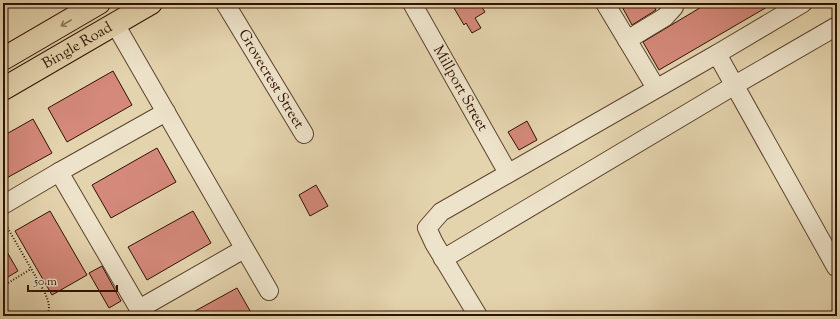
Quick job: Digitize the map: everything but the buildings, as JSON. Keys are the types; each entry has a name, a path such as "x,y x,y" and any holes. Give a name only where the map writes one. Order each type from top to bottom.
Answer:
{"main road":[{"name":"Bingle Road","path":"3,59 99,3"},
{"name":"Bingle Road","path":"3,89 151,3"}],"street":[{"name":"Grovecrest Street","path":"225,3 304,134"},
{"name":"Millport Street","path":"412,3 508,174"},
{"path":"605,3 656,88"},
{"path":"627,40 665,17 676,4"},
{"path":"478,316 443,259 427,228 441,212 717,54 796,5"},
{"path":"115,24 269,291"},
{"path":"443,259 734,85 837,26"},
{"path":"717,54 837,267"},
{"path":"3,205 166,112"},
{"path":"59,172 141,313 244,249"}],"path":[{"path":"3,220 32,269 49,304 47,316"},
{"path":"3,286 32,269"}]}
